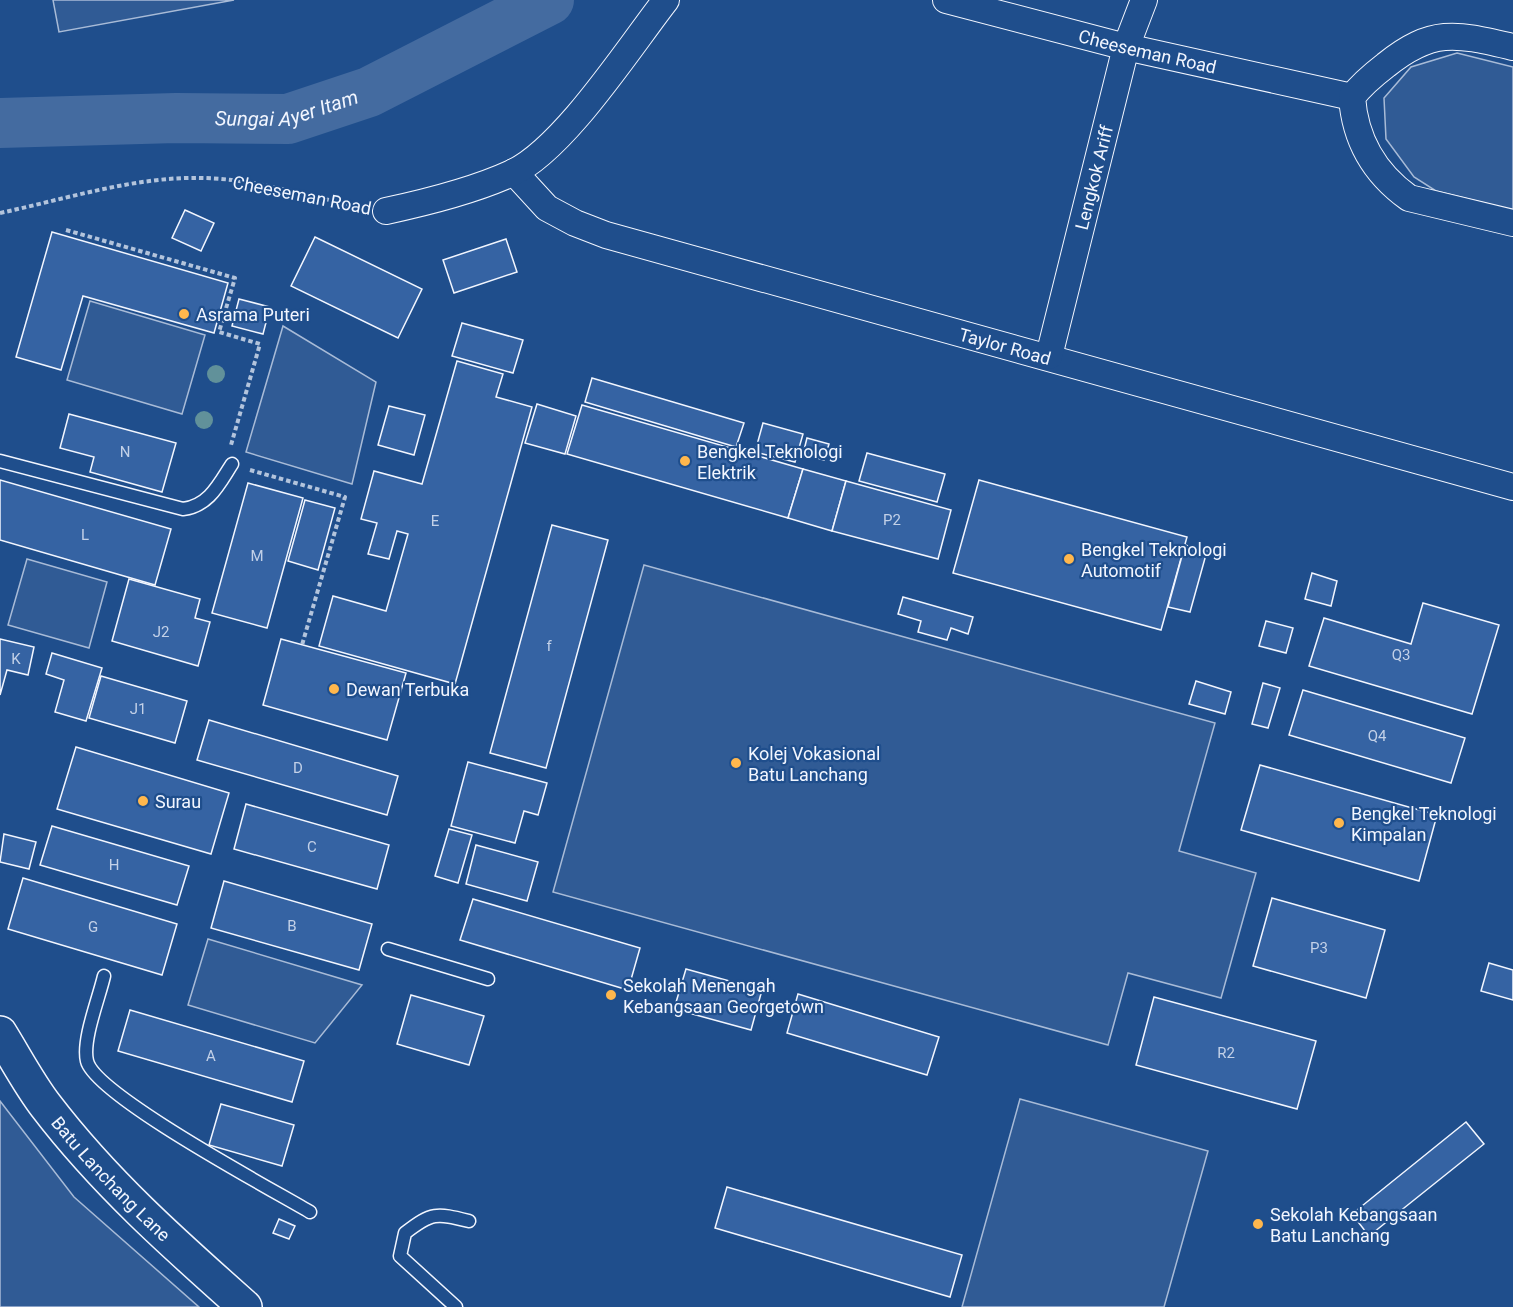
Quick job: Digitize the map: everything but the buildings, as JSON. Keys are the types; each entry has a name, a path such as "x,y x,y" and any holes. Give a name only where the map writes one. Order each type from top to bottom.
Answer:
{"main road":[{"name":"Batu Lanchang Lane","path":"0,1033 46,1106 108,1178 158,1230 245,1307"}],"street":[{"name":"Cheeseman Road","path":"386,211 428,202 514,172 542,152 570,126 666,0"},
{"name":"Cheeseman Road","path":"946,0 1126,47 1352,97"},
{"name":"Lengkok Ariff","path":"1049,356 1126,47 1144,0"},
{"path":"1513,47 1451,35 1429,38 1404,50 1361,85 1352,97 1353,120 1360,141 1383,175 1397,189 1409,198 1513,223"},
{"name":"Taylor Road","path":"514,172 547,208 574,223 606,235 1049,356 1513,487"}],"lane":[{"path":"0,461 183,509 202,504 232,464"},
{"path":"388,949 488,980"},
{"path":"104,976 87,1047 87,1063 104,1082 150,1117 310,1212"},
{"path":"456,1307 400,1256 405,1233 425,1217 442,1215 469,1221"}],"path":[{"name":"Cheeseman Road","path":"0,213 159,179 204,178 251,183 386,211"},
{"path":"66,230 235,278 219,332 260,344 226,463 345,497 302,645"}],"shaded area":[{"path":"53,0 234,0 59,32"},
{"path":"1457,53 1513,67 1513,210 1436,191 1414,177 1386,139 1384,98 1411,67"},
{"path":"90,301 205,335 182,414 67,380"},
{"path":"283,326 376,382 352,484 246,452"},
{"path":"27,559 107,582 89,648 8,625"},
{"path":"644,565 1215,723 1179,851 1256,873 1221,998 1128,973 1108,1045 553,892"},
{"path":"208,939 362,985 315,1043 188,1005"},
{"path":"1020,1099 1208,1151 1164,1307 962,1307"},
{"path":"0,1101 74,1197 199,1307 0,1307"}],"waterway":[{"name":"Sungai Ayer Itam","path":"0,123 176,118 288,119 369,92 549,0"}],"place":[{"name":"Asrama Puteri","path":"184,314"},
{"name":"Bengkel Teknologi Elektrik","path":"685,461"},
{"name":"Bengkel Teknologi Automotif","path":"1069,559"},
{"name":"Dewan Terbuka","path":"334,689"},
{"name":"Kolej Vokasional Batu Lanchang","path":"736,763"},
{"name":"Surau","path":"143,801"},
{"name":"Bengkel Teknologi Kimpalan","path":"1339,823"},
{"name":"Sekolah Menengah Kebangsaan Georgetown","path":"611,995"},
{"name":"Sekolah Kebangsaan Batu Lanchang","path":"1258,1224"}]}
